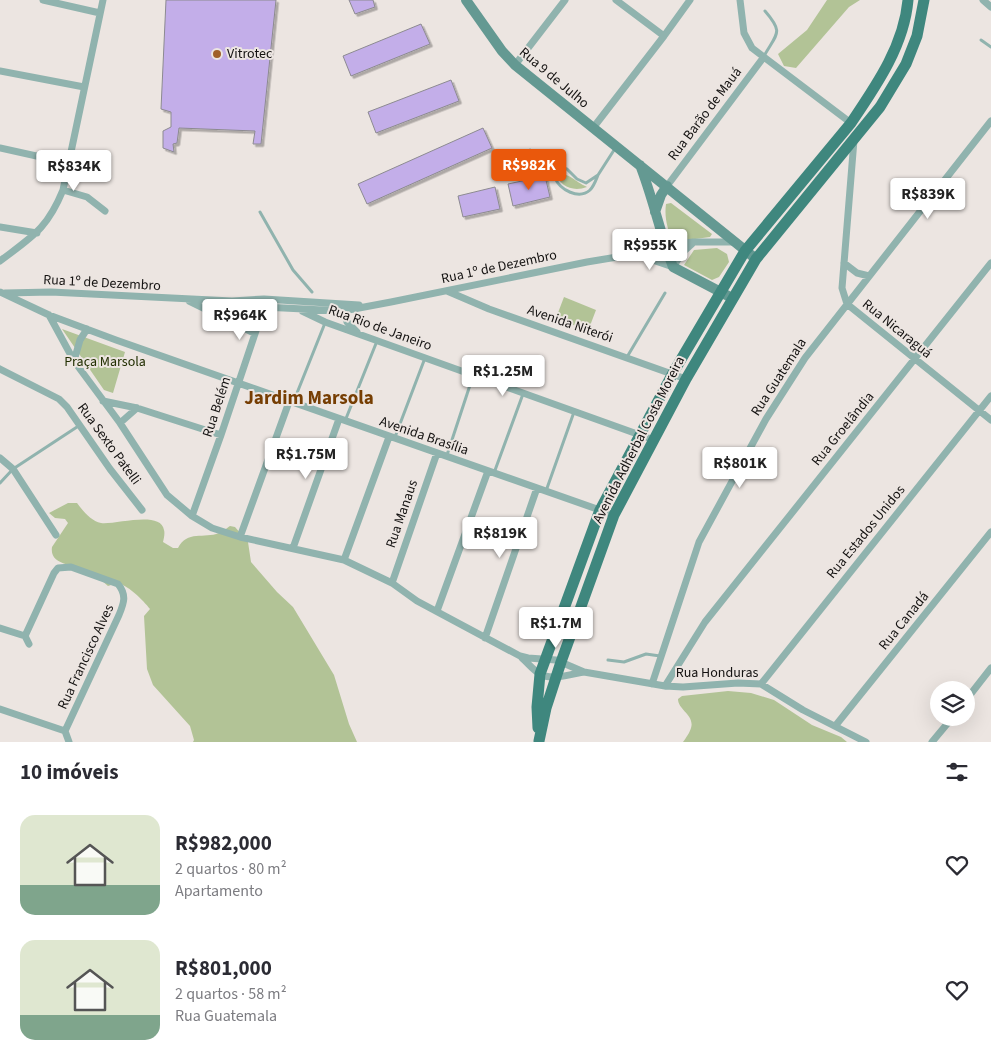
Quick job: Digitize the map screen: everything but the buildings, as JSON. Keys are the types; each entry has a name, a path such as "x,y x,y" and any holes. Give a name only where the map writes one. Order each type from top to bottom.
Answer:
{"main road":[{"name":"Rua 9 de Julho","path":"466,0 515,66 756,258"},
{"name":"Avenida Adherbal Costa Moreira","path":"539,741 537,707 540,674 600,510 673,373 745,251 851,123 891,59 900,35 908,0"},
{"name":"Avenida Adherbal Costa Moreira","path":"539,741 546,708 556,676 614,515 686,379 756,258 880,107 906,64 917,36 924,0"},
{"path":"639,164 649,189 665,246 673,266 732,298"},
{"path":"655,212 661,195 667,186"}],"street":[{"path":"43,0 100,13"},
{"path":"0,260 37,233 52,214 63,190 103,0"},
{"path":"515,66 565,0"},
{"path":"616,0 664,36"},
{"path":"592,128 690,0"},
{"path":"740,0 744,33 752,48 851,123"},
{"path":"983,0 991,7"},
{"name":"Rua Barão de Mauá","path":"667,186 763,58"},
{"path":"0,71 84,87"},
{"name":"Rua Guatemala","path":"652,684 691,564 710,521 793,374 991,121"},
{"name":"Rua Nicaraguá","path":"854,140 842,288 847,304 991,420"},
{"path":"0,148 68,163"},
{"path":"63,190 87,197 105,211"},
{"path":"0,227 37,233"},
{"path":"635,254 673,266 682,253 694,242"},
{"name":"Rua 1º de Dezembro","path":"232,301 297,309 344,311 635,254 665,246 694,242 734,242"},
{"path":"844,263 857,273 870,276"},
{"name":"Rua Groelândia","path":"665,686 706,622 991,263"},
{"name":"Avenida Niterói","path":"447,291 489,309 686,379"},
{"name":"Rua 1º de Dezembro","path":"1,293 51,292 187,300 232,301 264,299 289,301 344,311"},
{"name":"Avenida Brasília","path":"1,293 49,315 291,403 614,515"},
{"path":"187,300 254,333"},
{"path":"264,306 289,301"},
{"name":"Rua Belém","path":"192,516 264,306"},
{"name":"Rua Rio de Janeiro","path":"297,309 333,325 654,440"},
{"path":"333,325 338,323 344,311"},
{"path":"344,311 347,322 360,334"},
{"path":"49,315 74,361 120,423 167,495 192,516 212,528 240,537 344,560 392,583 417,601 520,656 561,662 584,672"},
{"path":"74,361 80,340 87,329"},
{"name":"Rua Sexto Patelli","path":"0,369 59,400 67,407 110,469 142,510"},
{"name":"Rua Estados Unidos","path":"761,684 991,396"},
{"path":"103,401 137,408 221,435"},
{"path":"240,537 291,403"},
{"path":"120,423 137,408"},
{"path":"293,548 342,420"},
{"path":"344,560 392,438"},
{"name":"Rua Manaus","path":"392,583 437,453"},
{"path":"0,458 13,469 56,535"},
{"path":"437,611 491,472"},
{"path":"485,638 537,488"},
{"name":"Rua Canadá","path":"836,725 991,532"},
{"name":"Rua Francisco Alves","path":"26,636 58,568 71,567 118,584 123,590 125,596 119,615 65,731 69,742"},
{"path":"0,628 26,636 29,644"},
{"path":"520,656 540,674 549,677 584,672"},
{"path":"975,688 991,668"},
{"name":"Rua Honduras","path":"584,672 665,686 761,684 803,710 836,725 866,742"},
{"name":"Rua Francisco Alves","path":"0,709 65,731"},
{"path":"932,742 945,726"}],"lane":[{"path":"763,58 776,34 777,28 765,11"},
{"path":"982,40 991,47"},
{"path":"553,166 554,176 558,182 570,192 576,194 584,193 590,190 616,147"},
{"path":"530,150 553,166 567,169 577,179 586,183 598,175"},
{"path":"260,212 293,270 312,292"},
{"path":"627,358 665,293"},
{"path":"291,403 325,322"},
{"path":"342,420 378,340"},
{"path":"392,438 426,358"},
{"path":"447,457 473,375"},
{"path":"491,472 523,393"},
{"path":"546,491 574,411"},
{"path":"0,483 13,469 80,425"},
{"path":"608,660 624,662 646,654 661,656"}],"green space":[{"path":"827,0 860,0 849,7 796,68 784,66 778,54 807,30"},
{"path":"555,172 569,176 587,187 577,189 568,187 560,181"},
{"path":"671,203 712,234 710,237 673,242 666,219 666,204"},
{"path":"717,248 727,254 729,262 719,277 712,280 684,265 694,250"},
{"path":"564,297 596,310 588,331 556,318"},
{"name":"Praça Marsola","path":"62,329 125,352 113,393 104,390"},
{"path":"68,503 77,503 91,518 101,523 137,520 155,521 161,524 164,530 163,542 173,548 178,548 182,542 191,537 213,535 222,532 230,526 235,527 248,542 251,562 293,607 334,675 349,724 357,742 193,742 190,726 153,685 147,669 144,616 150,609 125,586 116,583 108,586 88,571 59,562 52,553 52,547 68,523 65,519 55,518 49,513"},
{"path":"728,691 751,693 774,700 812,725 841,737 847,742 683,742 690,731 692,723 678,699 682,696"}],"place":[{"name":"Vitrotec","path":"217,54"}],"district":[{"name":"Jardim Marsola","path":"309,398"}]}
